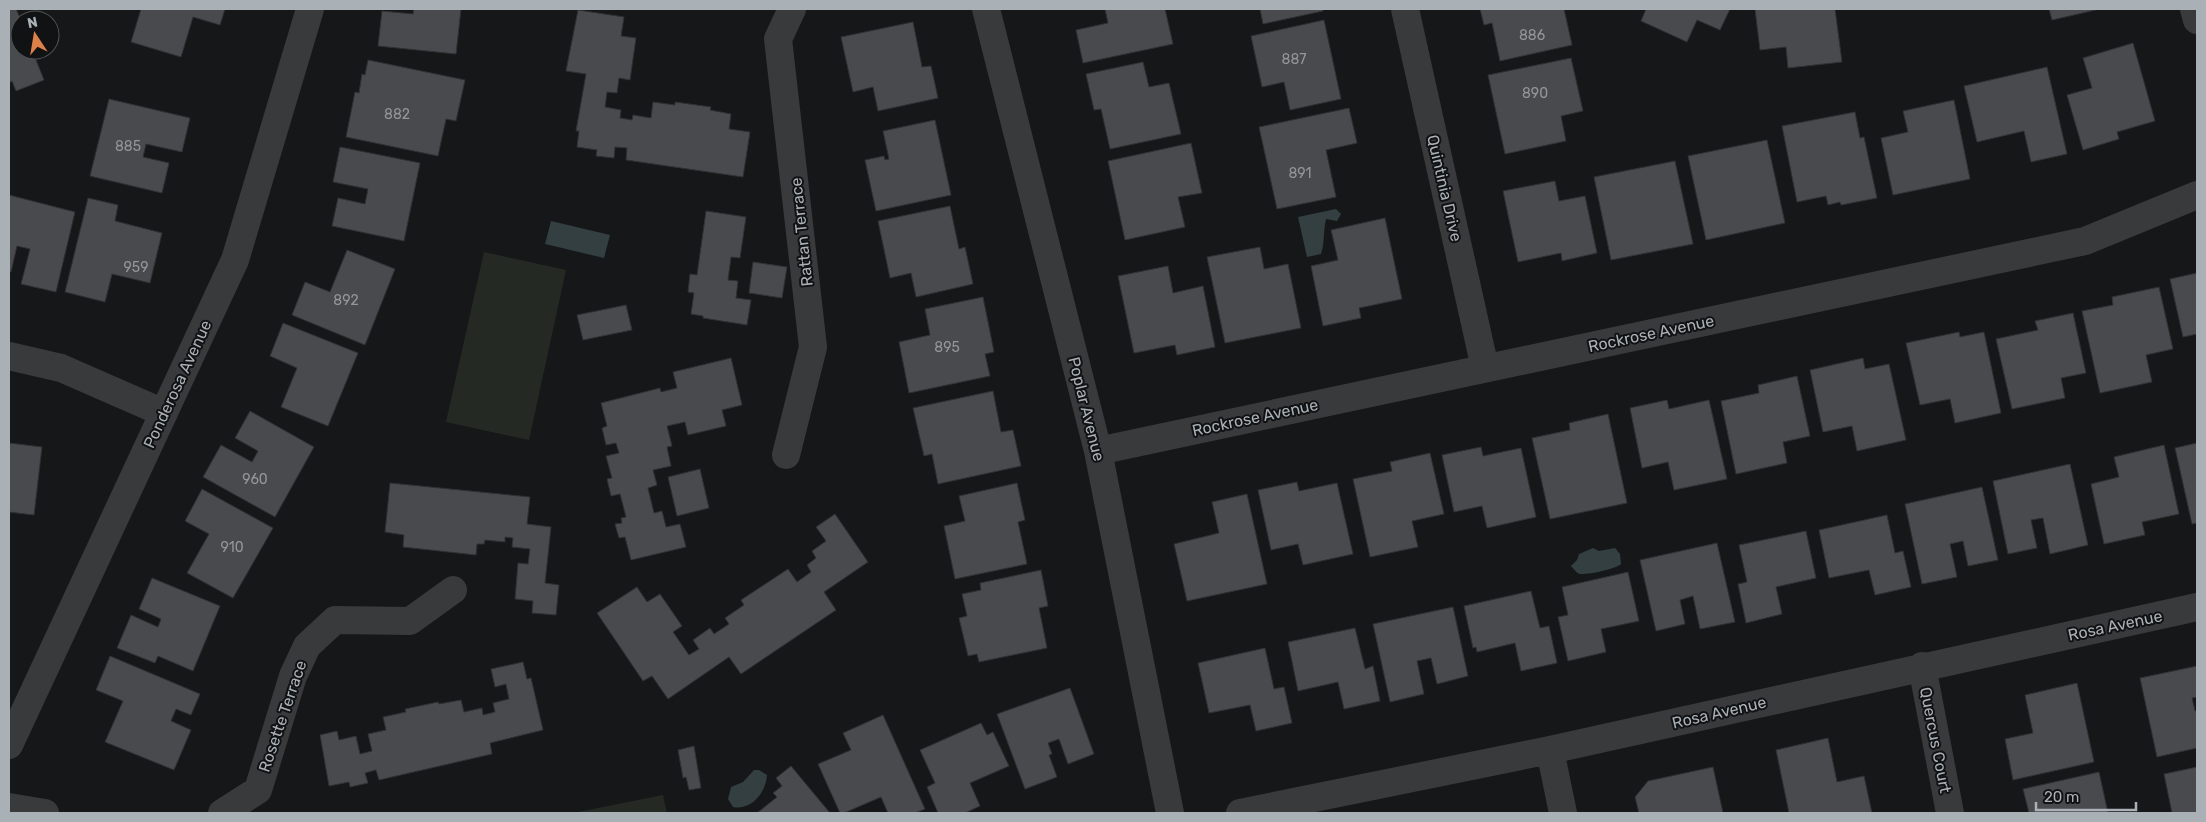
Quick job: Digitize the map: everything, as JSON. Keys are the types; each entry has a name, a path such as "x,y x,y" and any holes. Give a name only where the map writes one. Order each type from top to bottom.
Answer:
{"street":[{"name":"Ponderosa Avenue","path":"9,743 235,260 310,9"},
{"name":"Rattan Terrace","path":"786,455 813,347 778,39 792,9"},
{"name":"Poplar Avenue","path":"986,9 1098,451 1170,813"},
{"name":"Quintinia Drive","path":"1405,9 1485,368"},
{"path":"2194,9 2197,20"},
{"name":"Rockrose Avenue","path":"1098,451 2085,241 2197,195"},
{"path":"9,356 61,368 164,412"},
{"name":"Rosette Terrace","path":"222,813 258,790 293,676 307,646 335,620 410,621 453,590"},
{"name":"Rosa Avenue","path":"1240,813 1550,750 1922,666 2197,607"},
{"name":"Quercus Court","path":"1922,666 1950,813"},
{"path":"1550,750 1563,813"},
{"path":"9,807 45,813"}],"shaded area":[{"path":"1336,209 1341,214 1337,221 1326,219 1321,254 1307,257 1298,217"},
{"path":"551,221 610,235 604,258 545,244"},
{"path":"484,252 566,270 529,440 446,422"},
{"path":"1593,548 1599,551 1615,548 1620,554 1621,564 1595,573 1577,573 1571,566 1577,560 1579,554"},
{"path":"754,770 759,770 767,775 761,794 746,806 733,807 728,799 731,787 743,782"},
{"path":"663,795 667,813 573,813"}],"building":[{"path":"9,9 16,9 10,10 10,60 36,60 44,80 16,91 12,81 9,83"},
{"path":"141,9 225,9 220,25 193,17 181,57 131,42"},
{"path":"414,9 461,9 456,54 378,46 382,11 413,14"},
{"path":"1105,9 1165,9 1173,44 1083,63 1076,30 1108,23"},
{"path":"1260,9 1323,9 1323,11 1263,24"},
{"path":"1480,9 1564,9 1572,45 1500,61 1492,23 1484,25"},
{"path":"1646,9 1730,9 1720,30 1697,20 1687,42 1641,21"},
{"path":"1755,9 1835,9 1842,62 1788,68 1786,47 1760,50"},
{"path":"2049,9 2100,9 2052,20"},
{"path":"578,10 624,17 621,36 636,38 630,80 619,78 617,93 607,92 605,107 621,110 620,118 632,120 633,115 651,118 653,102 675,105 675,102 711,107 710,110 731,114 729,129 750,132 743,177 626,160 627,148 615,147 614,158 596,156 597,150 577,147 579,131 576,131 586,74 566,71"},
{"path":"1324,20 1341,99 1290,110 1284,82 1262,87 1251,36"},
{"path":"913,22 922,67 931,66 938,98 878,111 873,87 853,92 841,37"},
{"path":"2133,43 2155,121 2117,132 2119,139 2083,150 2067,95 2092,88 2083,58"},
{"path":"1571,58 1583,111 1561,116 1566,141 1505,154 1488,75"},
{"path":"368,60 465,80 456,121 446,119 438,156 346,137 355,92 359,93 362,74 365,75"},
{"path":"1143,62 1149,87 1169,83 1181,134 1110,149 1101,109 1094,110 1086,74"},
{"path":"2047,67 2067,154 2031,162 2024,131 1977,142 1964,86"},
{"path":"109,99 190,118 182,152 146,144 143,157 169,163 162,193 90,176"},
{"path":"1954,100 1970,179 1893,195 1881,138 1908,132 1903,111"},
{"path":"1349,108 1357,143 1326,150 1336,197 1277,209 1259,127"},
{"path":"1855,112 1860,138 1864,137 1877,198 1841,205 1840,202 1828,205 1826,196 1797,202 1782,126"},
{"path":"935,120 951,195 876,211 865,160 884,156 885,160 889,159 883,131"},
{"path":"1767,140 1785,223 1706,240 1688,156"},
{"path":"1191,143 1202,193 1178,197 1185,227 1125,240 1108,161"},
{"path":"340,147 420,163 404,241 332,226 338,198 365,204 368,189 333,182"},
{"path":"1675,161 1693,244 1611,260 1594,177"},
{"path":"1555,181 1559,201 1585,196 1597,253 1562,261 1561,253 1518,262 1503,191"},
{"path":"9,195 75,212 56,292 21,284 30,249 17,246 11,272 9,272"},
{"path":"88,198 118,205 115,221 162,233 150,283 112,274 105,302 65,292"},
{"path":"950,206 959,249 965,247 973,284 916,297 911,273 890,278 878,221"},
{"path":"706,211 746,217 740,258 731,257 728,280 738,281 736,298 751,300 747,325 703,318 703,316 691,314 694,293 688,292 690,274 697,275"},
{"path":"1385,218 1402,299 1359,308 1361,318 1323,326 1311,266 1338,260 1331,230"},
{"path":"1260,247 1264,269 1288,264 1301,328 1225,343 1207,257"},
{"path":"347,250 395,269 365,345 292,315 305,282 330,292"},
{"path":"753,262 787,267 782,298 749,293"},
{"path":"1168,266 1173,293 1203,286 1215,347 1177,355 1175,345 1134,353 1118,276"},
{"path":"2197,273 2197,334 2183,337 2170,279"},
{"path":"2159,287 2173,349 2146,355 2152,382 2100,393 2082,311 2113,305 2112,297"},
{"path":"983,297 994,352 985,354 990,376 909,393 899,342 930,335 925,309"},
{"path":"626,305 632,330 583,340 577,315"},
{"path":"2073,313 2086,373 2061,378 2065,398 2012,409 1996,339 2038,330 2035,321"},
{"path":"283,323 358,353 328,426 281,407 297,368 270,356"},
{"path":"1959,332 1960,337 1984,332 2001,413 1955,423 1950,399 1920,405 1906,343"},
{"path":"731,358 742,405 722,410 726,426 688,435 685,422 667,426 672,446 667,447 671,466 653,470 657,485 648,488 654,513 662,511 666,527 680,524 686,547 631,560 625,537 619,538 615,524 622,523 621,518 626,517 620,494 611,496 607,479 612,478 606,456 619,453 616,443 606,445 602,428 607,426 601,403 660,388 661,392 677,388 673,372"},
{"path":"1863,358 1865,369 1889,364 1906,440 1857,451 1852,426 1823,432 1810,370"},
{"path":"1797,376 1810,436 1783,442 1787,463 1736,474 1721,401 1759,393 1758,385"},
{"path":"993,391 1001,432 1013,430 1021,466 938,484 932,454 924,456 913,408"},
{"path":"1667,400 1669,409 1709,400 1727,479 1674,490 1668,462 1642,468 1630,408"},
{"path":"250,411 314,447 275,517 203,477 221,445 252,462 258,451 235,438"},
{"path":"1608,414 1627,503 1550,519 1532,438 1570,430 1569,423"},
{"path":"9,443 42,447 34,515 9,512"},
{"path":"2197,443 2197,523 2192,524 2175,448"},
{"path":"2164,445 2179,514 2142,522 2145,535 2104,544 2091,484 2119,477 2114,457"},
{"path":"1481,447 1483,456 1521,448 1536,517 1487,528 1482,506 1454,512 1442,455"},
{"path":"1430,453 1444,514 1412,521 1418,547 1370,557 1353,479 1392,471 1390,462"},
{"path":"2070,464 2088,545 2050,554 2043,518 2031,520 2037,548 2008,554 1993,481"},
{"path":"700,469 709,508 677,516 668,477"},
{"path":"1297,482 1299,491 1337,483 1353,554 1303,565 1298,544 1271,550 1258,490"},
{"path":"390,483 530,497 527,524 551,527 545,583 559,585 556,615 532,613 533,601 515,599 518,563 528,564 530,549 512,547 513,538 505,537 505,542 485,540 484,544 477,544 476,555 403,547 404,535 385,532"},
{"path":"1017,483 1025,520 1018,522 1027,564 955,579 944,526 965,521 959,496"},
{"path":"1982,487 1998,560 1968,566 1963,541 1950,544 1957,577 1922,584 1905,504"},
{"path":"202,489 273,528 233,598 187,573 209,534 185,521"},
{"path":"1247,494 1267,584 1187,601 1174,544 1219,533 1212,502"},
{"path":"835,514 868,562 824,592 836,610 741,674 729,657 668,699 652,676 643,681 597,613 637,587 647,602 660,594 682,626 673,632 689,655 699,649 693,640 710,628 714,634 729,624 725,618 744,605 741,600 788,569 797,582 811,572 807,565 816,558 812,551 826,541 816,527"},
{"path":"1887,515 1895,553 1903,551 1911,587 1875,595 1869,570 1829,578 1819,530"},
{"path":"1806,531 1816,578 1776,587 1782,614 1746,623 1738,584 1747,582 1739,545"},
{"path":"1717,543 1735,622 1700,629 1693,596 1680,600 1685,624 1656,631 1640,560"},
{"path":"1041,570 1048,606 1039,608 1047,648 979,662 977,654 968,656 959,618 967,616 962,594 981,590 980,583"},
{"path":"1628,572 1639,621 1601,629 1606,652 1568,661 1558,617 1568,615 1562,587"},
{"path":"152,578 220,606 193,671 158,656 155,663 117,648 131,615 158,627 161,619 139,609"},
{"path":"1531,591 1540,628 1549,626 1557,663 1521,671 1515,643 1477,652 1476,647 1473,648 1464,606"},
{"path":"1453,607 1468,676 1437,684 1431,658 1417,661 1424,694 1390,702 1373,624"},
{"path":"1355,628 1365,669 1373,666 1380,701 1344,709 1338,682 1298,691 1288,642"},
{"path":"1265,648 1274,689 1284,687 1292,723 1256,731 1250,705 1209,713 1198,663"},
{"path":"110,656 200,694 191,715 176,709 171,721 191,730 174,770 105,742 123,701 96,690"},
{"path":"523,662 527,679 531,678 543,730 490,743 492,754 379,780 376,770 365,773 368,783 350,787 349,782 329,786 320,735 337,731 339,740 356,736 360,754 372,751 368,734 386,730 383,717 406,712 405,709 438,702 439,704 461,700 464,712 482,708 483,715 495,712 493,703 509,699 506,684 495,687 491,669"},
{"path":"2197,666 2197,697 2192,698 2195,711 2197,711 2197,748 2157,757 2140,678"},
{"path":"2077,683 2094,762 2013,780 2005,739 2033,733 2025,695"},
{"path":"1070,688 1094,754 1068,764 1059,739 1048,743 1052,754 1049,755 1057,777 1025,789 997,714"},
{"path":"883,715 925,809 915,813 888,813 881,797 840,813 818,764 851,750 843,733"},
{"path":"981,723 987,735 993,732 1009,766 970,783 980,806 965,813 938,813 927,787 935,783 920,750"},
{"path":"1828,738 1837,782 1864,776 1872,813 1789,813 1776,750"},
{"path":"694,746 701,788 689,790 686,777 683,778 678,750"},
{"path":"791,766 830,813 757,813 777,797 773,793 782,786 776,778"},
{"path":"1713,767 1723,813 1639,813 1635,797 1648,781"},
{"path":"2197,767 2197,813 2172,813 2164,774"},
{"path":"2099,772 2108,813 2029,813 2023,789"}]}
